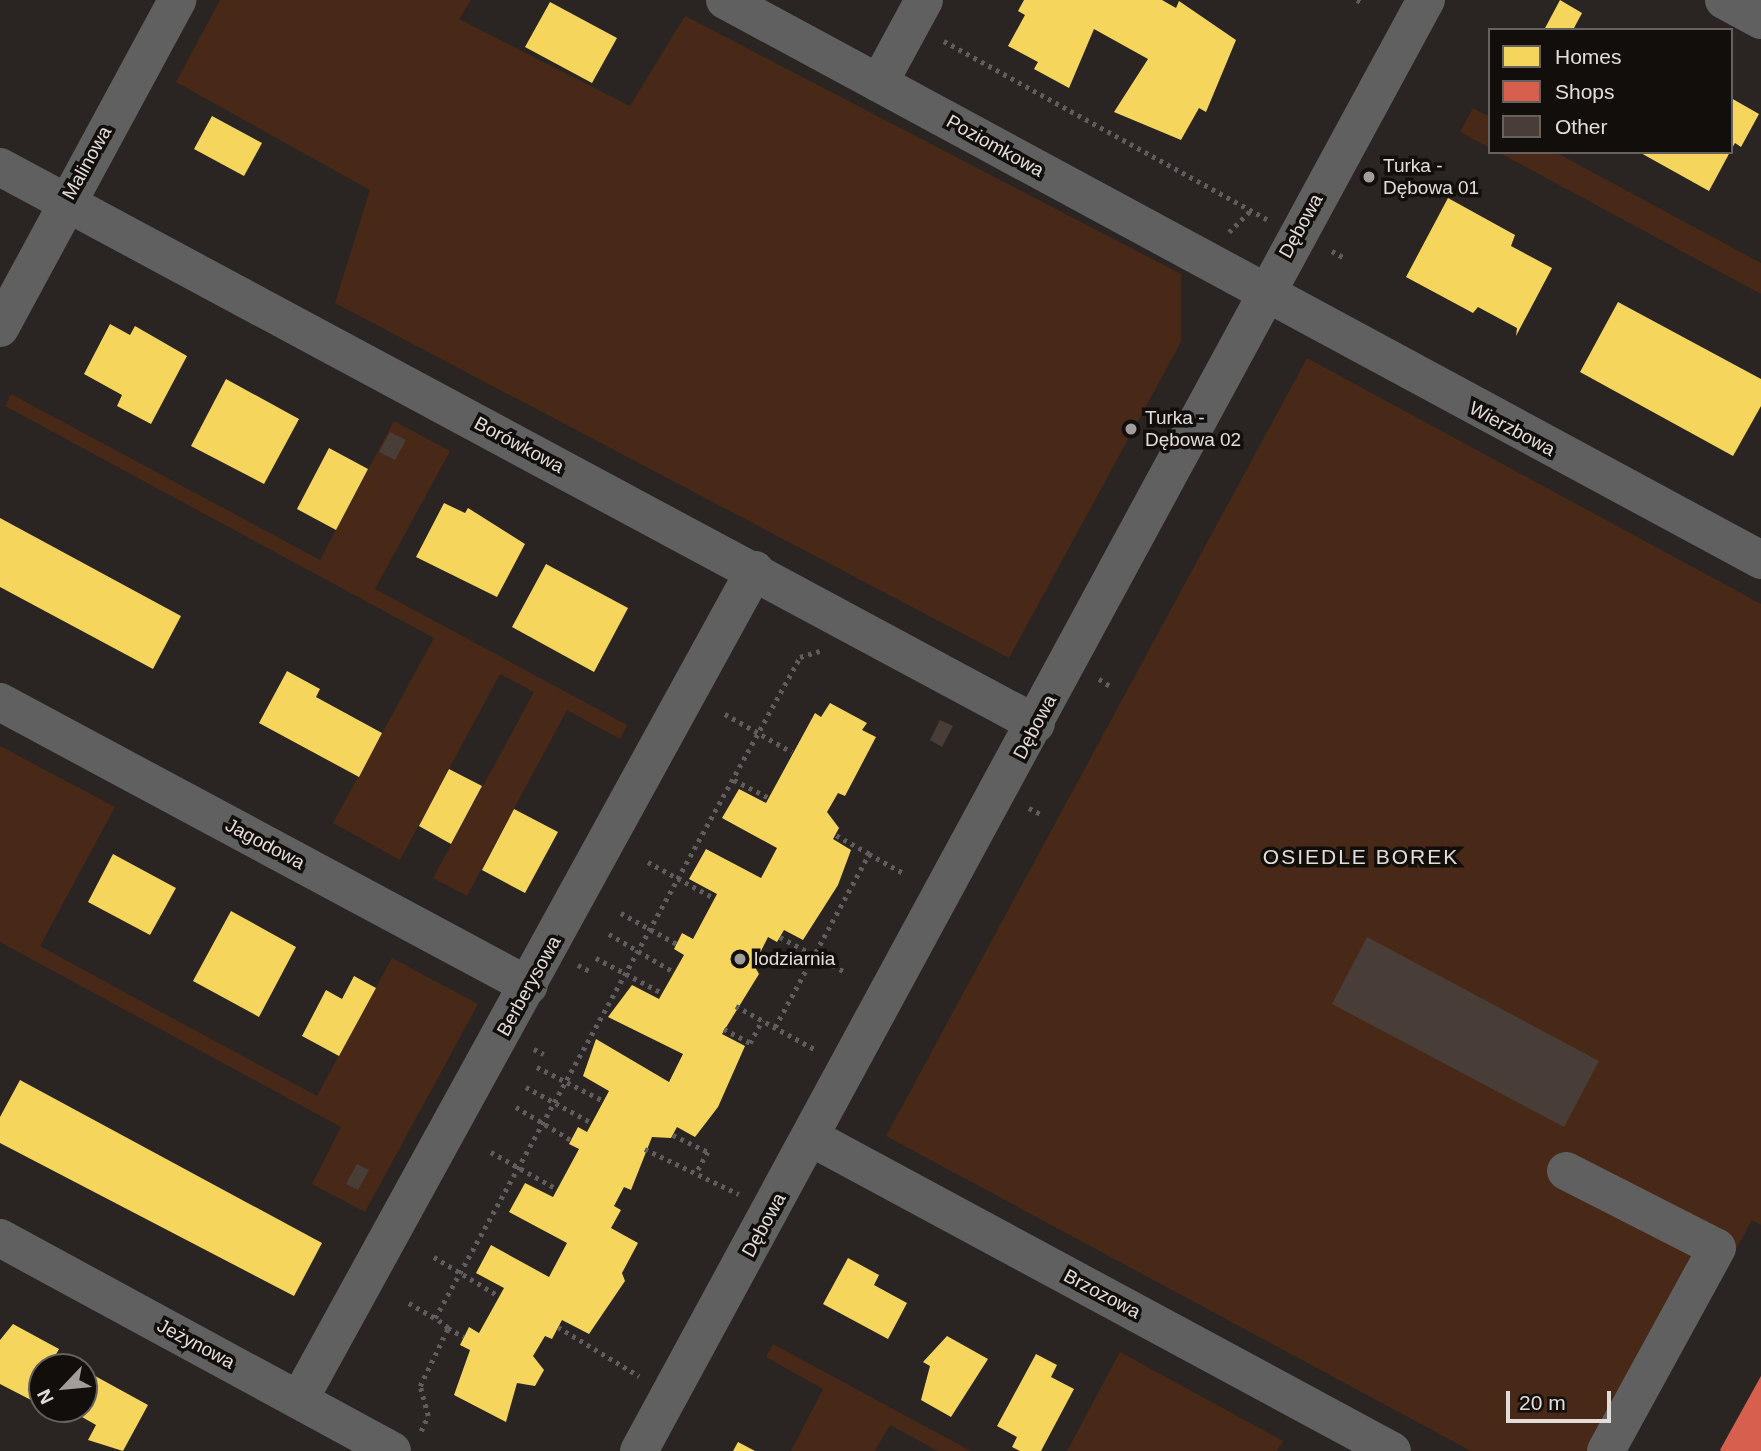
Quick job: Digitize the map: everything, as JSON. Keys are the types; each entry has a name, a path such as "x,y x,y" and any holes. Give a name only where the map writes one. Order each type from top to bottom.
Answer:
{"street":[{"name":"Malinowa","path":"0,328 65,202 177,0"},
{"name":"Poziomkowa","path":"725,0 1264,294"},
{"path":"879,83 924,0"},
{"name":"Dębowa","path":"639,1451 812,1138 1264,294 1426,0"},
{"path":"1724,0 1761,20"},
{"name":"Borówkowa","path":"0,167 755,569 1036,724"},
{"name":"Wierzbowa","path":"1264,294 1761,560"},
{"name":"Berberysowa","path":"299,1400 529,986 755,569"},
{"name":"Jagodowa","path":"0,702 529,986"},
{"name":"Brzozowa","path":"812,1138 1392,1451"},
{"path":"1566,1171 1717,1248 1606,1451"},
{"name":"Jeżynowa","path":"0,1238 299,1400 405,1443"}],"path":[{"path":"1357,0 1364,4"},
{"path":"903,40 927,46 940,38 1250,211"},
{"path":"435,1318 547,1125 800,657 834,646"},
{"path":"725,714 792,752"},
{"path":"734,780 769,798"},
{"path":"835,835 902,872"},
{"path":"775,1027 869,854"},
{"path":"648,862 714,898"},
{"path":"621,913 677,944"},
{"path":"609,934 674,972"},
{"path":"780,937 847,973"},
{"path":"596,958 662,993"},
{"path":"724,1029 750,1043 762,1020"},
{"path":"537,1068 604,1101"},
{"path":"526,1087 592,1122"},
{"path":"516,1107 571,1140"},
{"path":"673,1135 708,1152 697,1172"},
{"path":"645,1149 748,1199"},
{"path":"491,1152 557,1189"},
{"path":"434,1257 499,1296"},
{"path":"409,1303 464,1337"},
{"path":"558,1327 645,1378"},
{"path":"405,1443 428,1416 420,1385 448,1328"}],"shaded area":[{"path":"220,0 471,0 459,19 630,106 685,16 1181,274 1181,342 1009,658 335,303 370,190 176,82"},
{"path":"1473,108 1488,116 1488,147 1460,132"},
{"path":"1502,154 1559,154 1761,263 1761,294"},
{"path":"1307,358 1761,604 1761,1225 1752,1220 1625,1451 1471,1451 886,1136"},
{"path":"11,394 320,560 394,421 450,451 375,589 627,725 620,739 567,710 467,896 433,878 534,692 500,674 400,860 333,823 434,638 5,406"},
{"path":"0,746 115,807 40,946 150,1006 317,1096 392,958 478,1004 365,1212 312,1184 341,1127 0,942"},
{"path":"773,1344 971,1451 938,1451 890,1425 875,1451 791,1451 823,1389 766,1357"},
{"path":"1120,1352 1283,1441 1277,1451 1067,1451"}],"building: Homes":[{"path":"1024,0 1162,0 1176,8 1179,1 1236,40 1206,112 1199,108 1181,140 1114,112 1148,59 1094,29 1069,88 1034,69 1038,62 1008,46 1025,15 1018,11"},
{"path":"1560,0 1582,13 1574,28 1545,28"},
{"path":"550,2 617,38 592,83 525,47"},
{"path":"1733,99 1759,114 1741,147 1735,143 1733,146"},
{"path":"212,116 262,143 244,176 194,149"},
{"path":"1643,154 1729,154 1709,191"},
{"path":"1448,198 1515,235 1511,246 1552,268 1516,336 1517,328 1478,307 1473,313 1406,277"},
{"path":"1618,302 1761,379 1761,406 1733,456 1580,372"},
{"path":"110,324 130,335 135,326 187,356 151,424 117,406 122,395 84,374"},
{"path":"226,379 299,419 264,484 191,446"},
{"path":"329,448 368,469 336,530 297,509"},
{"path":"444,503 465,513 468,508 525,544 497,597 416,557"},
{"path":"0,518 181,616 153,669 0,587"},
{"path":"546,564 628,608 594,672 512,627"},
{"path":"287,671 320,689 316,697 382,733 359,777 259,723"},
{"path":"830,703 867,723 862,730 876,737 845,796 838,793 827,812 839,828 833,839 851,850 838,885 803,940 784,930 777,942 768,937 754,965 759,974 722,1034 745,1046 718,1107 695,1137 677,1127 671,1138 652,1137 631,1190 624,1187 614,1206 621,1210 611,1228 638,1243 622,1273 625,1281 589,1334 562,1320 552,1339 545,1336 533,1356 544,1370 535,1386 517,1383 506,1422 454,1395 470,1350 460,1345 469,1327 479,1333 504,1288 476,1273 491,1245 549,1277 567,1243 509,1212 525,1183 553,1197 579,1149 569,1144 578,1127 587,1132 609,1091 583,1076 596,1039 669,1082 683,1054 608,1017 632,985 659,999 684,955 674,949 682,933 693,939 717,894 689,879 706,849 761,878 777,848 722,818 739,789 766,803 815,713 821,717"},
{"path":"449,769 482,786 451,844 419,826"},
{"path":"514,809 558,832 525,893 482,870"},
{"path":"113,854 176,888 150,935 88,902"},
{"path":"231,911 296,947 259,1017 193,981"},
{"path":"354,976 376,988 339,1056 302,1036 326,990 342,999"},
{"path":"20,1080 322,1243 294,1296 0,1143 0,1117"},
{"path":"848,1258 879,1275 874,1285 907,1303 888,1339 823,1304"},
{"path":"13,1324 59,1349 57,1353 28,1353 28,1398 0,1384 0,1340"},
{"path":"947,1336 988,1359 951,1417 921,1400 930,1366 923,1362"},
{"path":"1036,1354 1057,1365 1051,1377 1074,1389 1041,1451 1020,1451 1012,1447 1017,1437 997,1426"},
{"path":"98,1378 148,1405 123,1451 88,1440 96,1425 92,1423 98,1423"},
{"path":"738,1442 755,1451 733,1451"}],"building: Shops":[{"path":"1761,1376 1761,1451 1720,1450"}],"building: Other":[{"path":"390,432 406,440 395,460 379,452"},
{"path":"940,720 953,726 942,747 930,740"},
{"path":"1367,937 1599,1061 1564,1127 1332,1004"},
{"path":"357,1164 369,1170 358,1190 346,1184"}],"place":[{"name":"Turka - Dębowa 01","path":"1369,177"},
{"name":"Turka - Dębowa 02","path":"1131,429"},
{"name":"lodziarnia","path":"740,959"}],"district":[{"name":"OSIEDLE BOREK","path":"1361,857"}]}
